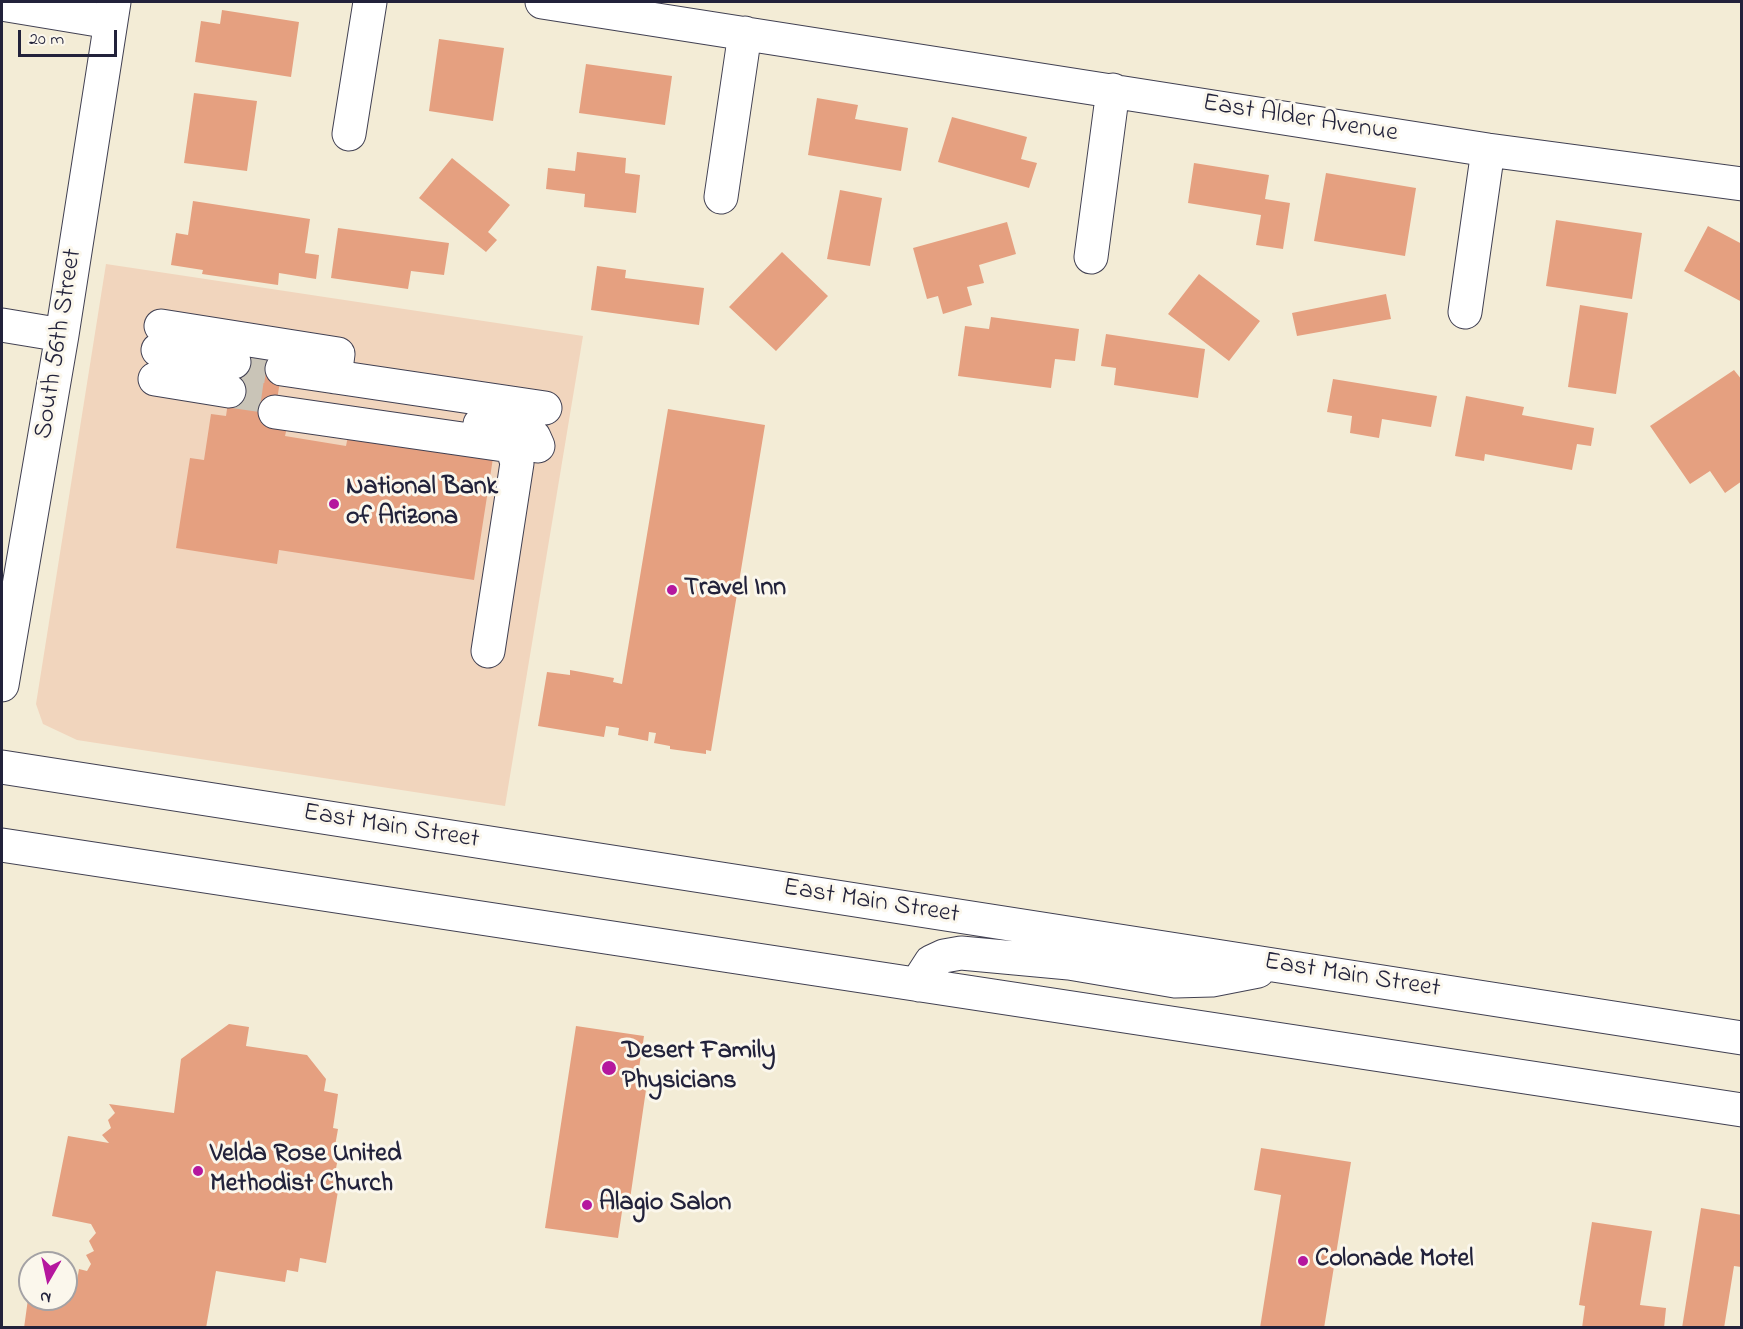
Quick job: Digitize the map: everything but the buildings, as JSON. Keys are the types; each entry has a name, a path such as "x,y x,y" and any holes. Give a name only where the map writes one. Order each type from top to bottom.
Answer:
{"main road":[{"path":"349,134 370,2"},
{"name":"East Alder Avenue","path":"542,2 1488,150 1742,184"},
{"path":"12,6 112,12"},
{"name":"South 56th Street","path":"2,685 62,335 112,12"},
{"path":"721,197 745,33"},
{"path":"1091,256 1113,90"},
{"path":"1465,312 1488,150"},
{"path":"2,326 62,335"},
{"path":"157,362 338,354 335,377"},
{"path":"157,362 231,383 157,362"},
{"path":"278,391 335,377 545,408"},
{"path":"278,391 336,408 358,406 526,430 534,437 538,446"},
{"path":"278,391 504,445 513,450 517,463 488,651"},
{"name":"East Main Street","path":"2,768 1742,1038"},
{"path":"2,845 1742,1110"},
{"path":"920,985 920,979 931,962 944,956 961,953 1069,963 1175,981 1212,980 1281,966"}],"shaded area":[{"path":"106,264 583,336 505,806 77,740 43,724 36,704"}],"tunnel":[{"path":"234,362 282,369"},
{"path":"229,391 277,398"}],"place":[{"name":"National Bank of Arizona","path":"334,504"},
{"name":"Travel Inn","path":"672,590"},
{"name":"Desert Family Physicians","path":"609,1068"},
{"name":"Velda Rose United Methodist Church","path":"198,1171"},
{"name":"Alagio Salon","path":"587,1205"},
{"name":"Colonade Motel","path":"1303,1261"}]}
